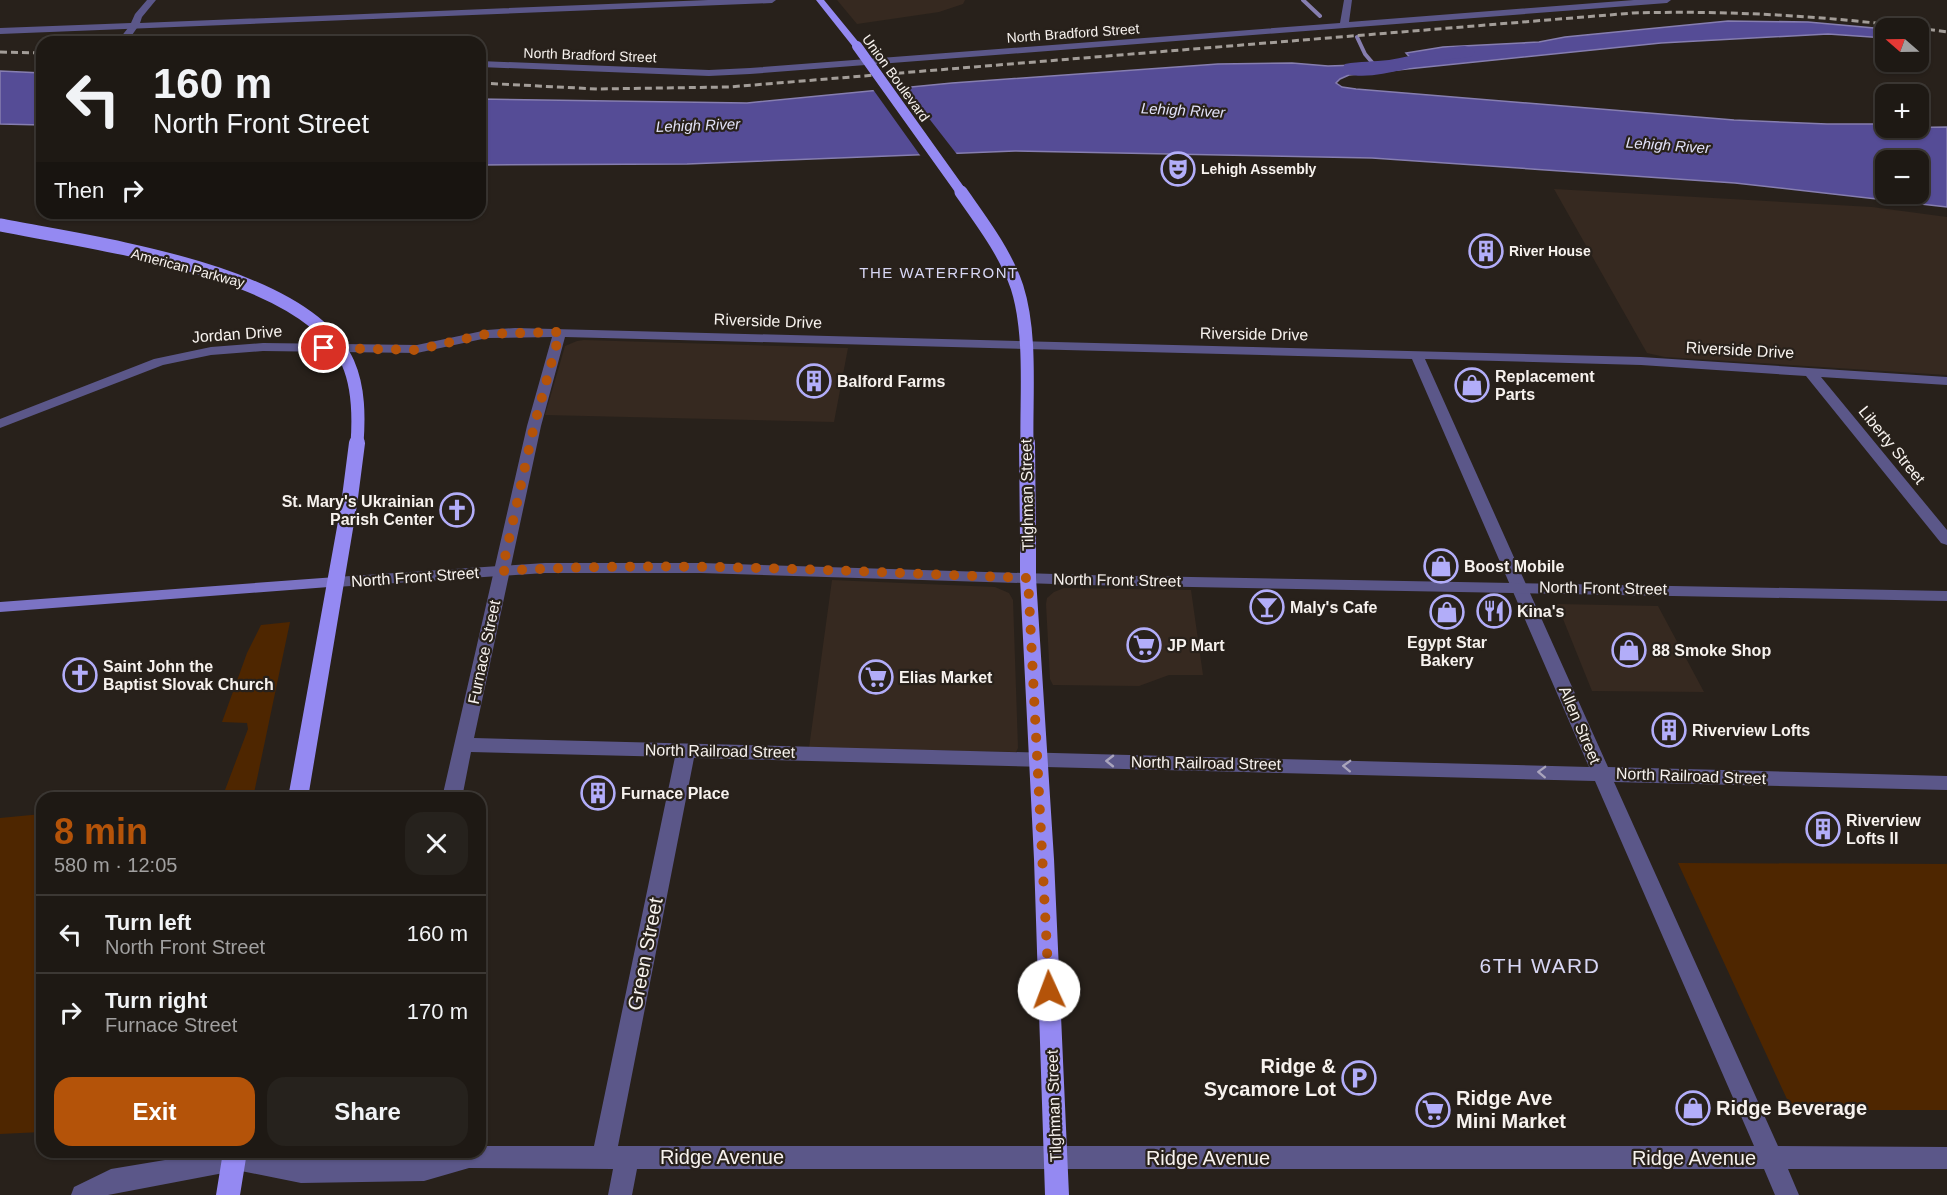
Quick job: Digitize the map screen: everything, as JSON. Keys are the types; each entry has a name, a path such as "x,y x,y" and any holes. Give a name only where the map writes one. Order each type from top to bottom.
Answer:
{"main road":[{"name":"Union Boulevard","path":"820,0 857,46 949,174"},
{"name":"Tilghman Street","path":"949,174 997,243 1021,303 1025,334 1028,578 1057,1195"},
{"name":"American Parkway","path":"0,225 157,258 240,281 292,304 326,331 347,360 358,404 356,453 336,582"},
{"name":"North Front Street","path":"0,607 336,582"},
{"path":"299,792 336,582"},
{"path":"228,1195 234,1158"}],"street":[{"path":"127,36 135,25 138,16 152,0"},
{"path":"0,31 772,0"},
{"path":"1344,25 1347,0"},
{"name":"North Bradford Street","path":"486,64 709,73 1344,25 1592,2 1667,0"},
{"name":"Riverside Drive","path":"560,332 1641,361 1947,381"},
{"name":"Jordan Drive","path":"0,424 159,362 186,354 263,347 416,350 487,334 560,332"},
{"name":"Furnace Street","path":"453,792 534,426 560,332"},
{"name":"Allen Street","path":"1416,354 1787,1195"},
{"name":"Liberty Street","path":"1809,371 1947,540"},
{"name":"North Front Street","path":"336,582 545,568 701,568 1028,578 1947,596"},
{"name":"North Railroad Street","path":"464,745 1947,783"},
{"name":"Green Street","path":"620,1195 615,1157 686,750"},
{"name":"Ridge Avenue","path":"486,1154 615,1157 1947,1158"},
{"path":"83,1195 111,1181 224,1158"},
{"name":"Ridge Avenue","path":"243,1158 301,1171 424,1169 453,1158"}],"shaded area":[{"path":"837,0 965,0 963,4 939,12 857,24"},
{"path":"1554,189 1872,207 1947,217 1947,375 1665,357 1647,353"},
{"path":"577,341 848,348 834,422 545,415 565,346"},
{"path":"832,580 995,587 1009,593 1013,600 1018,748 1016,752 809,748"},
{"path":"1064,588 1191,590 1203,675 1169,675 1139,686 1053,685 1050,679 1046,604 1047,598"},
{"path":"1557,604 1658,606 1704,692 1592,691"},
{"path":"290,622 254,792 224,792 248,729 247,723 222,722 247,653 261,625"},
{"path":"36,815 36,1132 0,1134 0,818"},
{"path":"1678,863 1947,864 1947,1110 1792,1110"}],"water":[{"name":"Lehigh River","path":"1728,21 1808,22 1875,28 1875,37 1828,34 1661,43 1349,75 1336,83 1342,87 1356,89 1734,120 1875,124 1875,138 1929,138 1929,127 1947,127 1947,207 1920,204 1929,204 1929,150 1875,150 1875,199 1735,183 1372,158 1015,151 687,164 486,165 486,99 747,103 952,83 1218,64 1292,63 1328,66 1415,63 1406,53 1443,47 1539,42 1565,37"},
{"path":"0,71 36,73 36,125 0,124"}],"pier":[{"path":"903,85 959,157 922,158 872,88"}],"waterway":[{"path":"1303,0 1320,16"},
{"path":"1357,37 1365,54 1376,67"},
{"path":"1353,69 1389,66 1446,53 1465,52"}],"railway":[{"path":"486,83 597,89 729,87 1633,13 1790,16 1869,22 1947,32"},
{"path":"0,52 36,53"}],"place":[{"name":"Lehigh Assembly","path":"1178,169"},
{"name":"River House","path":"1486,251"},
{"name":"Balford Farms","path":"814,381"},
{"name":"Replacement Parts","path":"1472,385"},
{"name":"St. Mary's Ukrainian Parish Center","path":"457,510"},
{"name":"Boost Mobile","path":"1441,566"},
{"name":"Maly's Cafe","path":"1267,607"},
{"name":"Kina's","path":"1494,611"},
{"name":"Egypt Star Bakery","path":"1447,612"},
{"name":"JP Mart","path":"1144,645"},
{"name":"88 Smoke Shop","path":"1629,650"},
{"name":"Saint John the Baptist Slovak Church","path":"80,675"},
{"name":"Elias Market","path":"876,677"},
{"name":"Riverview Lofts","path":"1669,730"},
{"name":"Furnace Place","path":"598,793"},
{"name":"Riverview Lofts II","path":"1823,829"},
{"name":"Ridge & Sycamore Lot","path":"1359,1078"},
{"name":"Ridge Beverage","path":"1693,1108"},
{"name":"Ridge Ave Mini Market","path":"1433,1110"}],"district":[{"name":"THE WATERFRONT","path":"939,272"},
{"name":"6TH WARD","path":"1540,965"}],"route":[{"path":"324,348 416,350 487,334 560,332 534,426 502,571 545,568 701,568 1028,578 1049,990"}]}
